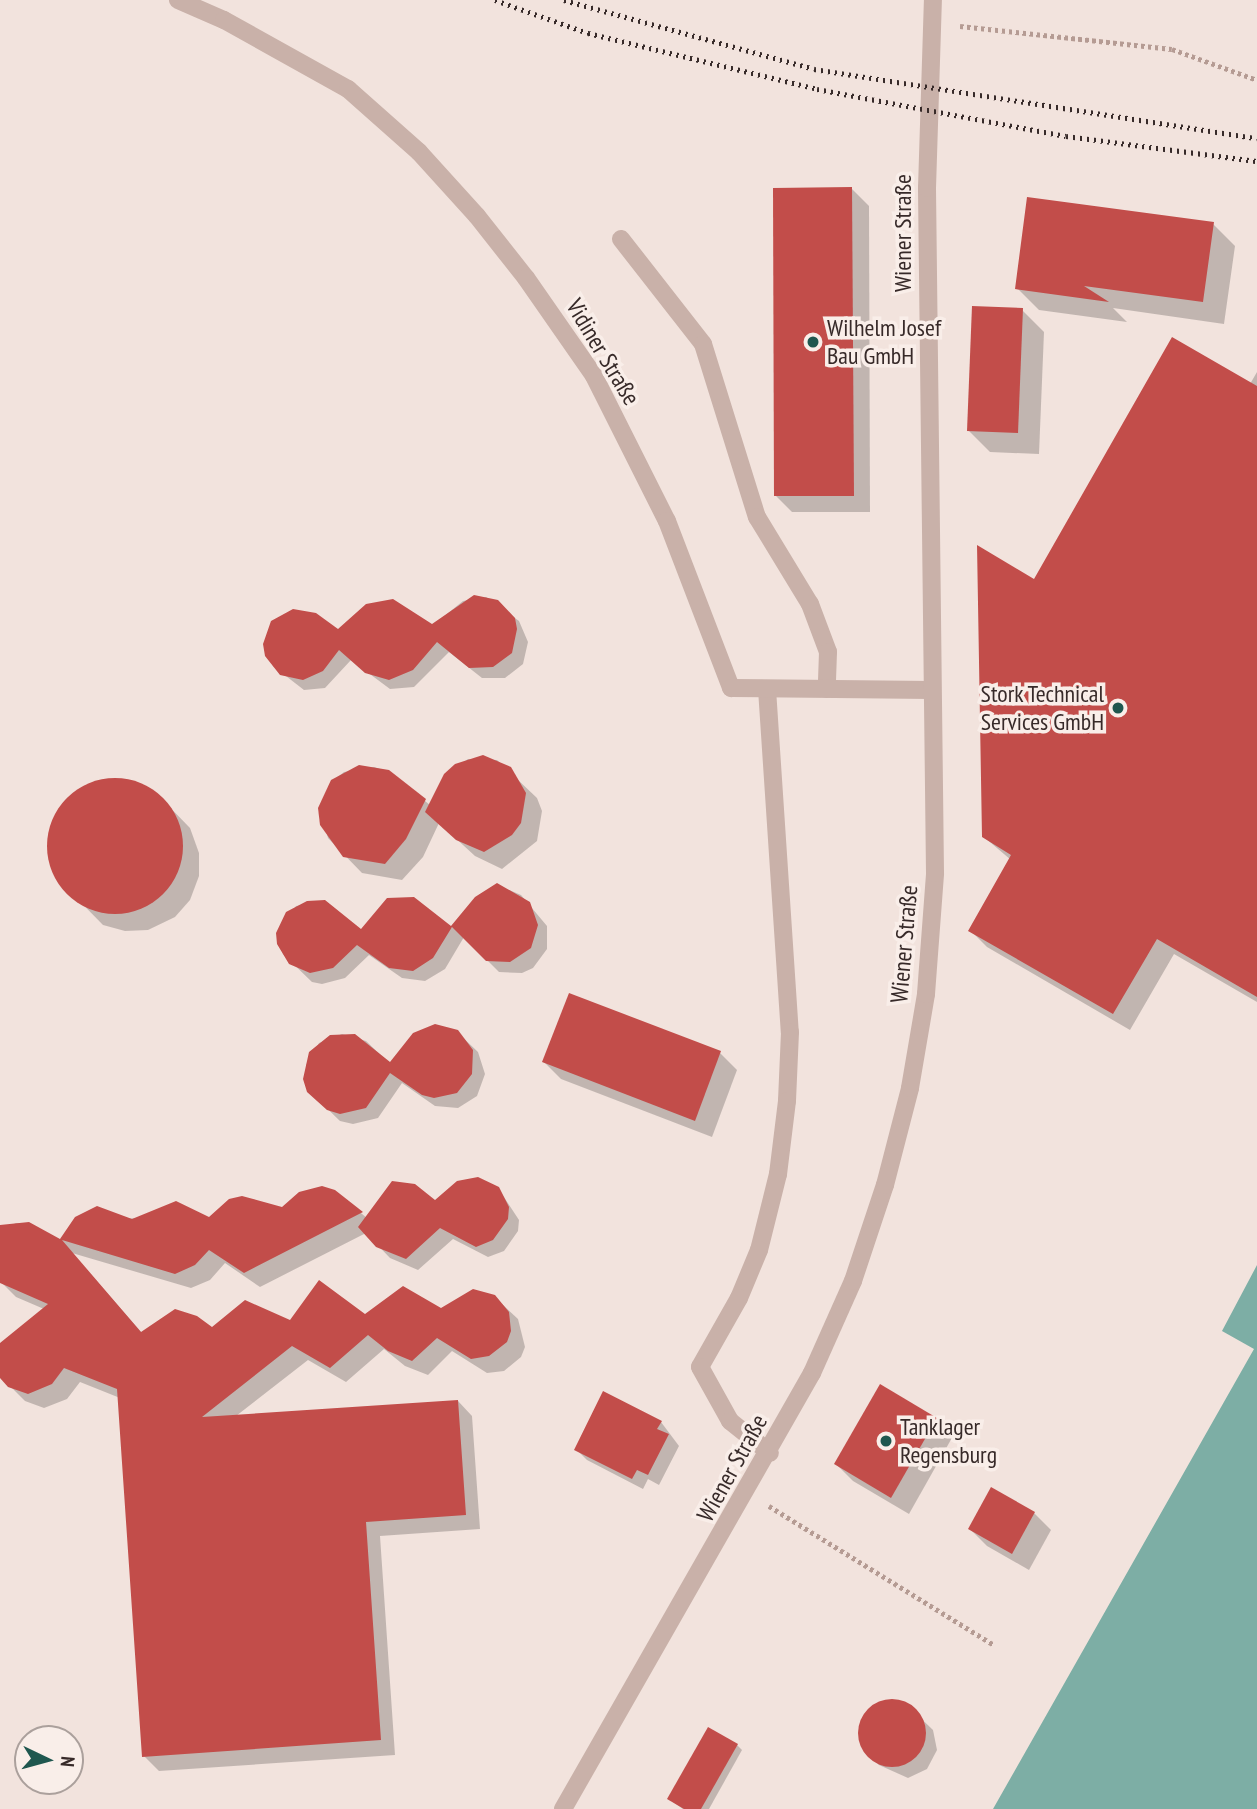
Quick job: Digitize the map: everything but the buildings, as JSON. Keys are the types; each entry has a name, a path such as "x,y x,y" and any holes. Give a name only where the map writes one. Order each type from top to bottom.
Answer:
{"street":[{"name":"Vidiner Straße","path":"178,0 224,20 348,89 419,152 477,216 526,278 594,376 667,521 731,688 931,690"},
{"name":"Wiener Straße","path":"563,1809 770,1453 853,1281 885,1185 910,1088 926,994 935,873 927,188 933,0"},
{"path":"621,239 703,344 757,517 810,604 828,652 827,689"},
{"path":"767,689 790,1032 787,1101 778,1174 759,1250 739,1298 700,1367 730,1421 770,1453"}],"path":[{"path":"931,25 1172,49 1257,80"},
{"path":"747,1492 994,1645"}],"water":[{"path":"1257,1265 1257,1809 993,1809 1254,1349 1222,1331"}],"railway":[{"path":"495,0 588,33 817,89 1066,136 1257,161"},
{"path":"564,0 814,69 1257,138"}],"place":[{"name":"Wilhelm Josef Bau GmbH","path":"813,342"},
{"name":"Stork Technical Services GmbH","path":"1118,708"},
{"name":"Tanklager Regensburg","path":"886,1441"}]}
